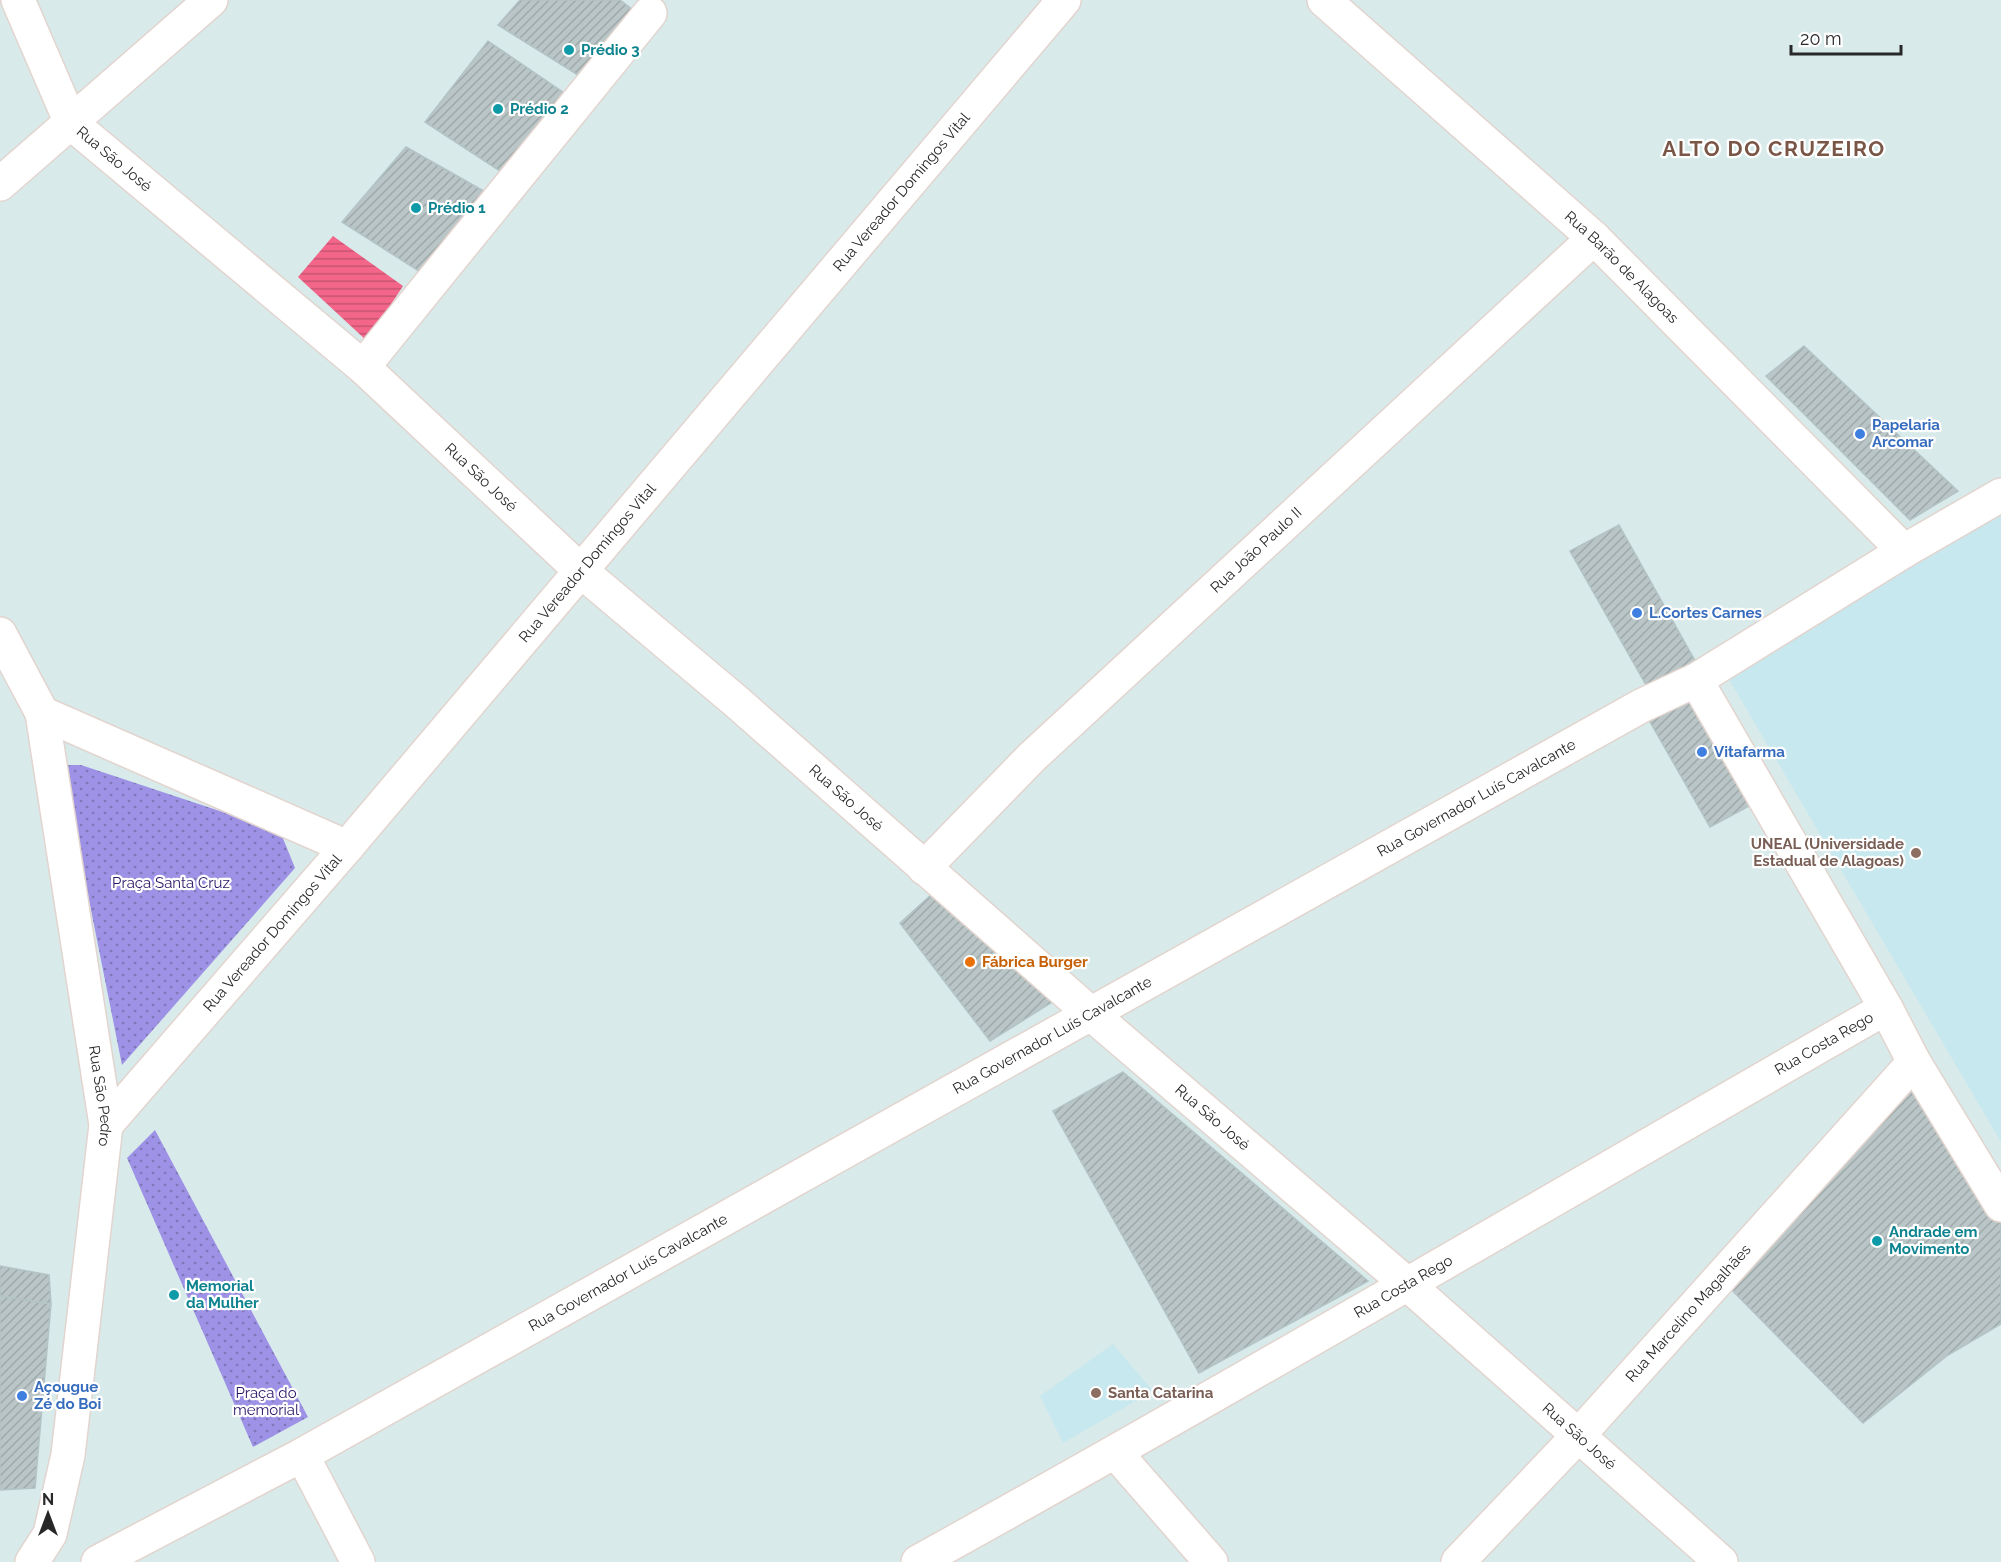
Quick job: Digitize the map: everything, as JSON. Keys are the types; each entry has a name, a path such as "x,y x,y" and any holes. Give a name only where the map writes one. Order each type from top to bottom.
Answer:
{"street":[{"name":"Rua São José","path":"18,0 71,123 363,367 581,571 738,703 1090,1013 1406,1283 1721,1562"},
{"path":"0,184 210,0"},
{"name":"Rua Vereador Domingos Vital","path":"106,1125 347,847 1065,0"},
{"name":"Rua Barão de Alagoas","path":"1324,0 1594,238 1904,551"},
{"path":"363,367 650,13"},
{"name":"Rua João Paulo II","path":"924,868 1041,749 1594,238"},
{"name":"Rua Governador Luís Cavalcante","path":"98,1562 302,1455 1641,706 1696,680 1904,551 2001,495"},
{"name":"Rua São Pedro","path":"0,634 42,713 106,1125 68,1455 50,1534 32,1562"},
{"path":"1696,680 1886,1008 1914,1062 2001,1205"},
{"path":"42,713 347,847"},
{"name":"Rua Costa Rego","path":"918,1562 1116,1452 1886,1008"},
{"name":"Rua Marcelino Magalhães","path":"1458,1562 1578,1436 1914,1062"},
{"path":"1116,1452 1211,1562"},
{"path":"302,1455 358,1562"}],"shaded area":[{"path":"333,236 403,286 367,341 298,277"},
{"name":"UNEAL (Universidade Estadual de Alagoas)","path":"2001,513 2001,1142 1727,676"},
{"name":"Santa Catarina","path":"1113,1344 1153,1391 1063,1443 1040,1396"}],"green space":[{"name":"Praça Santa Cruz","path":"62,765 81,765 280,831 295,868 122,1065"},
{"name":"Praça do memorial","path":"155,1130 308,1417 253,1447 127,1158"}],"building":[{"name":"Prédio 3","path":"520,0 620,0 636,12 578,75 498,25"},
{"name":"Prédio 2","path":"488,41 570,97 506,175 425,122"},
{"name":"Prédio 1","path":"406,147 489,194 425,275 342,222"},
{"name":"Papelaria Arcomar","path":"1804,346 1958,491 1910,520 1766,376"},
{"name":"L.Cortes Carnes","path":"1619,525 1703,675 1654,699 1570,551"},
{"name":"Vitafarma","path":"1696,680 1764,798 1710,827 1641,706"},
{"name":"Fábrica Burger","path":"932,894 1054,1001 990,1041 900,923"},
{"name":"Andrade em Movimento","path":"1914,1062 2001,1205 2001,1324 1948,1355 1863,1423 1720,1278"},
{"path":"1123,1072 1368,1281 1199,1373 1053,1111"},
{"path":"0,1266 49,1275 51,1304 0,1296"},
{"name":"Açougue Zé do Boi","path":"0,1296 51,1304 35,1488 0,1490"}],"place":[{"name":"Prédio 3","path":"569,50"},
{"name":"Prédio 2","path":"498,109"},
{"name":"Prédio 1","path":"416,208"},
{"name":"Papelaria Arcomar","path":"1860,434"},
{"name":"L.Cortes Carnes","path":"1637,613"},
{"name":"Vitafarma","path":"1702,752"},
{"name":"UNEAL (Universidade Estadual de Alagoas)","path":"1916,853"},
{"name":"Fábrica Burger","path":"970,962"},
{"name":"Andrade em Movimento","path":"1877,1241"},
{"name":"Memorial da Mulher","path":"174,1295"},
{"name":"Santa Catarina","path":"1096,1393"},
{"name":"Açougue Zé do Boi","path":"22,1396"}],"district":[{"name":"ALTO DO CRUZEIRO","path":"1774,149"}]}
